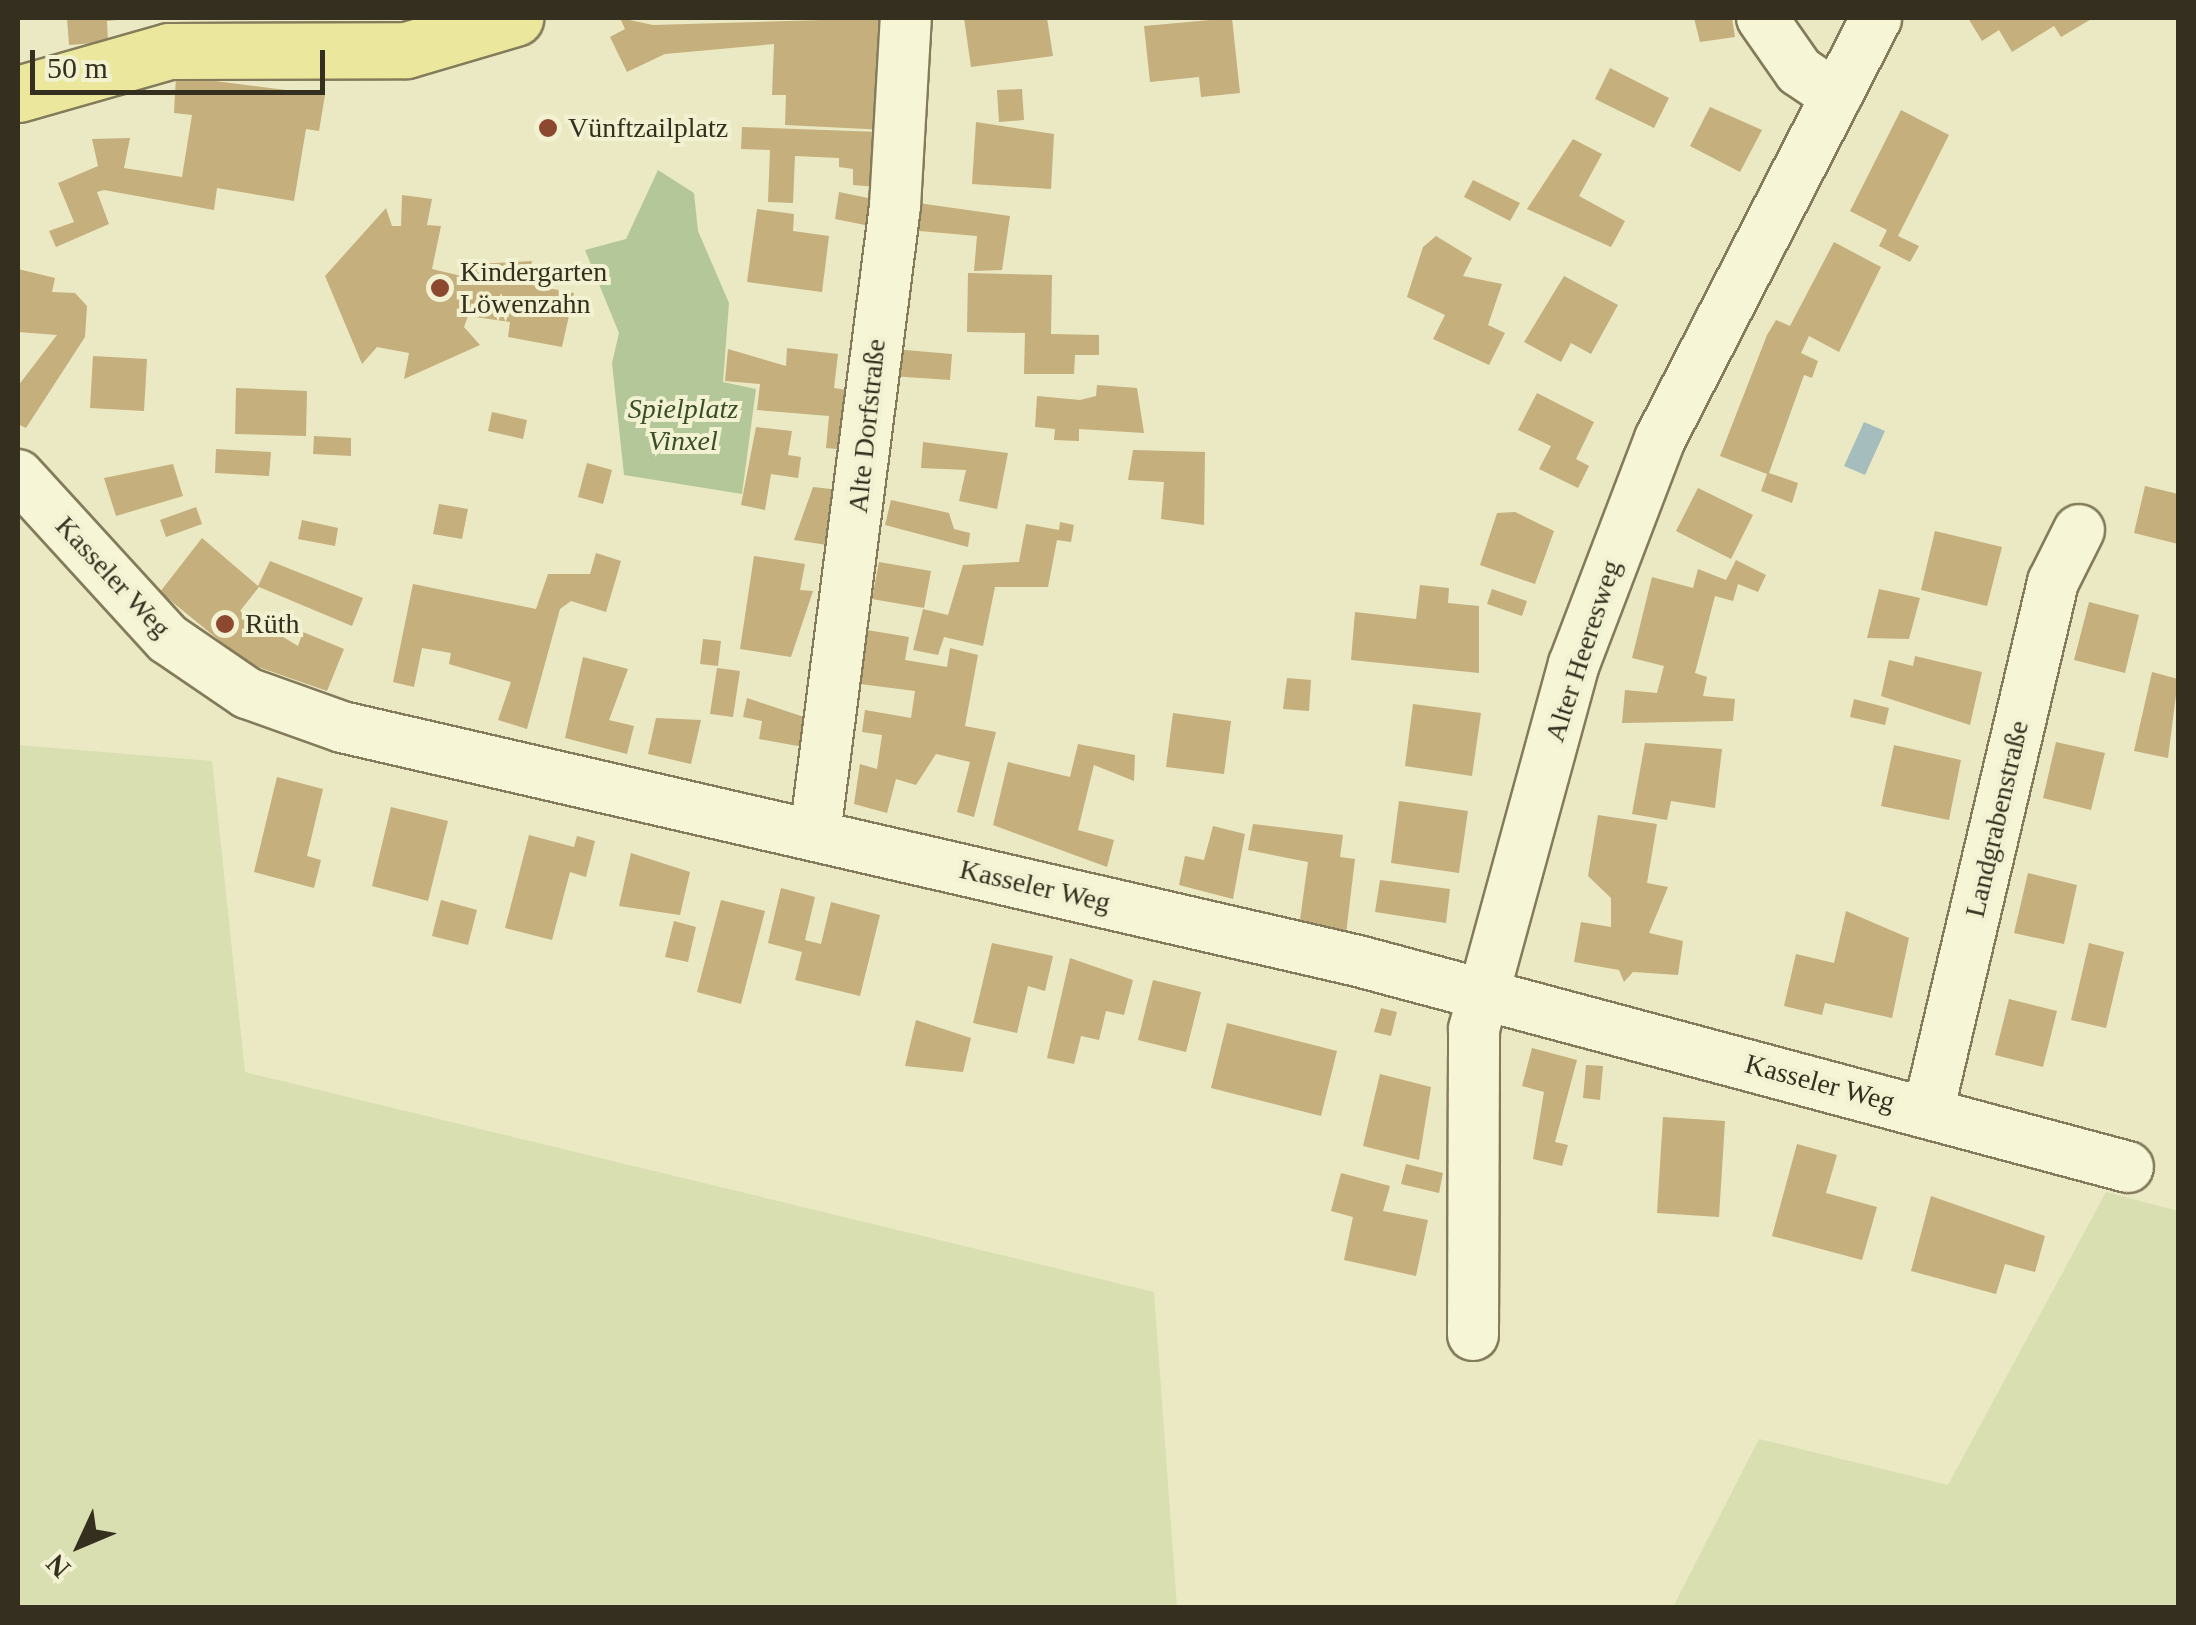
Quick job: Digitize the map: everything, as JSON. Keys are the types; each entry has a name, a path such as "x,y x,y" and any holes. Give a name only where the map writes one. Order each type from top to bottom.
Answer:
{"main road":[{"path":"18,94 169,51 406,50 515,18"}],"street":[{"name":"Alte Dorfstraße","path":"815,834 895,206 906,18"},
{"path":"1762,18 1799,71 1836,96"},
{"name":"Alter Heeresweg","path":"1473,1336 1474,1028 1574,664 1622,530 1876,18"},
{"name":"Kasseler Weg","path":"18,475 168,639 247,694 342,728 815,834 1486,995 2128,1167"},
{"name":"Landgrabenstraße","path":"1928,1112 2053,582 2079,530"}],"green space":[{"name":"Spielplatz Vinxel","path":"658,170 694,193 698,231 729,303 723,382 756,389 742,494 624,475 612,363 619,333 585,250 626,239"},
{"path":"18,745 212,761 245,1072 1154,1292 1177,1607 18,1607"},
{"path":"2106,1192 2178,1211 2178,1607 1673,1607 1759,1439 1948,1485"}],"water":[{"path":"1864,422 1885,431 1865,475 1844,466"}],"building":[{"path":"67,18 118,20 107,21 108,42 69,45"},
{"path":"620,18 653,25 889,18 887,130 785,125 786,95 772,95 774,44 665,54 627,72 610,37 625,29"},
{"path":"964,18 1047,18 1053,56 971,67"},
{"path":"1232,18 1240,93 1201,97 1199,77 1150,82 1144,26"},
{"path":"1694,18 1732,18 1735,37 1700,42"},
{"path":"1968,18 2093,18 2061,37 2054,26 2012,52 1999,30 1982,41"},
{"path":"1610,68 1669,98 1654,128 1595,99"},
{"path":"176,76 325,95 319,131 306,129 294,201 217,188 214,210 104,190 97,192 109,224 56,247 49,231 74,222 58,183 98,166 92,139 130,138 124,168 182,177 192,115 174,113"},
{"path":"1022,89 1024,120 999,122 997,90"},
{"path":"1710,107 1762,130 1740,172 1690,146"},
{"path":"1901,110 1949,135 1898,236 1919,246 1910,262 1879,246 1887,230 1850,211"},
{"path":"976,122 1054,134 1051,189 972,184"},
{"path":"742,127 880,132 877,187 853,185 853,169 839,167 839,158 795,156 793,203 768,202 770,150 741,149"},
{"path":"1573,139 1602,154 1579,196 1625,221 1611,247 1527,209"},
{"path":"1473,180 1520,203 1510,221 1464,197"},
{"path":"839,192 873,199 870,226 835,219"},
{"name":"Kindergarten Löwenzahn","path":"402,195 432,199 427,225 441,226 432,269 474,279 475,264 532,261 527,284 574,293 562,347 508,337 510,322 468,316 464,327 480,345 404,379 409,353 377,347 362,364 325,276 386,208 392,226 401,226"},
{"path":"911,202 1010,216 1002,270 974,271 977,236 908,230"},
{"path":"757,209 794,214 793,231 829,236 822,292 747,282"},
{"path":"1436,236 1472,258 1463,276 1502,284 1488,325 1505,333 1489,365 1433,339 1445,315 1407,297 1423,247"},
{"path":"1834,242 1881,267 1839,352 1809,336 1801,353 1818,361 1812,378 1804,375 1769,473 1798,483 1792,503 1761,491 1767,474 1720,456 1767,335 1776,320 1790,326"},
{"path":"18,269 55,278 52,292 75,293 87,306 85,337 26,428 18,424 18,386 57,335 18,332"},
{"path":"968,273 1052,275 1051,334 1099,335 1099,355 1075,355 1074,374 1024,374 1025,333 967,332"},
{"path":"1564,276 1618,305 1591,354 1571,343 1561,362 1524,342"},
{"path":"787,348 838,354 834,388 853,391 847,450 826,448 829,416 757,410 760,384 725,381 728,349 786,366"},
{"path":"893,349 952,354 950,380 891,376"},
{"path":"93,356 147,359 144,411 90,408"},
{"path":"1097,385 1137,388 1144,433 1079,429 1079,441 1054,440 1055,429 1035,427 1037,396 1080,400 1096,396"},
{"path":"236,388 307,391 306,436 235,434"},
{"path":"1537,393 1594,422 1576,459 1589,466 1578,488 1539,469 1551,446 1518,430"},
{"path":"492,412 527,420 523,439 488,431"},
{"path":"756,427 792,431 788,455 801,457 798,478 771,474 765,510 741,505"},
{"path":"314,436 351,438 351,456 313,454"},
{"path":"923,442 1008,453 997,509 959,501 966,470 921,468"},
{"path":"216,449 271,452 269,476 215,473"},
{"path":"1133,450 1205,452 1204,525 1161,519 1164,482 1128,480"},
{"path":"587,463 612,470 603,504 578,497"},
{"path":"173,464 183,496 116,516 104,478"},
{"path":"2145,486 2178,494 2178,544 2134,533"},
{"path":"813,487 840,490 834,546 794,540"},
{"path":"1698,488 1753,515 1731,559 1676,531"},
{"path":"891,500 949,513 954,529 970,533 968,547 885,525"},
{"path":"439,504 468,509 462,539 433,534"},
{"path":"196,507 202,524 166,537 160,520"},
{"path":"1515,512 1554,531 1535,584 1480,565 1497,513"},
{"path":"302,520 338,528 335,546 298,539"},
{"path":"1060,522 1074,525 1071,542 1057,540 1048,587 995,587 983,646 944,637 938,655 913,650 923,609 948,615 963,565 1019,562 1026,524 1059,530"},
{"path":"1935,531 2002,547 1987,606 1921,590"},
{"path":"202,538 258,586 270,561 363,598 352,626 259,587 240,611 298,646 303,632 344,649 327,691 247,663 160,592"},
{"path":"596,553 621,561 606,612 571,601 560,609 527,729 498,720 511,682 449,664 451,653 422,648 414,687 393,682 413,584 536,609 548,574 590,574"},
{"path":"754,556 805,564 800,590 813,591 791,657 740,649"},
{"path":"1736,560 1766,575 1758,592 1738,584 1733,601 1715,596 1695,673 1707,677 1703,696 1735,699 1733,721 1622,723 1625,690 1657,693 1664,666 1632,658 1652,577 1693,588 1698,569 1726,580"},
{"path":"879,562 931,571 924,608 872,599"},
{"path":"1420,585 1449,588 1448,603 1479,606 1479,673 1351,660 1355,612 1416,619"},
{"path":"1492,589 1527,601 1522,616 1487,604"},
{"path":"1879,589 1920,598 1909,639 1867,638"},
{"path":"2089,602 2139,615 2125,673 2074,660"},
{"path":"867,630 909,637 905,660 947,667 950,648 978,655 965,726 996,732 974,817 957,812 970,762 936,754 916,785 896,779 887,813 854,804 860,764 877,769 882,735 862,732 865,710 911,718 915,691 860,684"},
{"path":"703,639 721,641 718,666 700,664"},
{"path":"1915,656 1982,672 1970,725 1881,696 1889,660 1913,666"},
{"path":"583,657 628,669 609,720 634,726 627,754 565,738"},
{"path":"717,668 740,671 733,717 710,714"},
{"path":"2152,672 2178,679 2168,758 2134,751"},
{"path":"1287,678 1311,680 1309,711 1283,709"},
{"path":"747,698 819,722 814,749 759,739 762,721 743,717"},
{"path":"1854,699 1889,708 1885,725 1850,717"},
{"path":"1413,704 1481,713 1472,776 1405,766"},
{"path":"1173,713 1231,721 1224,774 1166,767"},
{"path":"656,718 701,720 691,764 648,754"},
{"path":"2056,742 2105,753 2091,810 2043,798"},
{"path":"1645,743 1722,749 1715,808 1671,801 1667,820 1632,814"},
{"path":"1078,744 1135,755 1134,781 1094,765 1078,830 1114,840 1107,867 993,825 1008,762 1070,777"},
{"path":"1894,745 1961,760 1949,820 1881,806"},
{"path":"277,777 323,789 307,856 321,860 314,888 254,872"},
{"path":"1399,801 1468,811 1459,873 1391,863"},
{"path":"391,807 448,821 428,901 372,886"},
{"path":"1598,815 1657,824 1647,883 1668,887 1649,933 1683,941 1678,975 1633,972 1624,982 1619,970 1574,962 1581,922 1611,927 1611,898 1588,876"},
{"path":"1253,824 1343,835 1340,857 1355,859 1346,934 1299,927 1308,862 1248,850"},
{"path":"1213,826 1245,834 1233,899 1179,885 1185,856 1204,860"},
{"path":"529,835 574,847 577,836 595,841 586,877 570,872 552,940 505,928"},
{"path":"631,853 690,872 680,915 619,906"},
{"path":"2028,873 2077,885 2064,944 2014,933"},
{"path":"1380,880 1450,889 1446,923 1375,912"},
{"path":"781,888 815,897 805,940 821,944 831,902 880,915 860,996 795,980 802,952 768,943"},
{"path":"441,900 477,910 468,945 432,936"},
{"path":"721,900 765,911 741,1004 697,992"},
{"path":"1846,911 1909,938 1892,1018 1825,1003 1822,1015 1784,1006 1796,954 1834,963"},
{"path":"674,921 696,927 688,962 665,957"},
{"path":"992,943 1053,956 1045,991 1028,986 1017,1033 973,1023"},
{"path":"2089,943 2124,952 2106,1028 2071,1020"},
{"path":"1070,958 1133,980 1124,1015 1106,1011 1099,1040 1081,1036 1074,1064 1047,1058"},
{"path":"1153,980 1201,992 1186,1052 1138,1040"},
{"path":"2009,999 2057,1011 2043,1067 1995,1055"},
{"path":"1381,1008 1397,1012 1391,1036 1374,1032"},
{"path":"916,1020 971,1038 963,1072 905,1066"},
{"path":"1227,1023 1337,1051 1321,1116 1211,1088"},
{"path":"1532,1048 1577,1060 1555,1142 1568,1145 1562,1166 1533,1159 1544,1092 1522,1086"},
{"path":"1586,1065 1603,1066 1600,1100 1583,1098"},
{"path":"1380,1074 1431,1087 1419,1160 1363,1146"},
{"path":"1663,1117 1725,1121 1719,1217 1657,1213"},
{"path":"1797,1144 1837,1155 1826,1193 1877,1207 1862,1260 1772,1236"},
{"path":"1406,1164 1443,1173 1439,1193 1401,1184"},
{"path":"1341,1173 1390,1186 1383,1211 1428,1220 1416,1276 1344,1260 1353,1217 1331,1211"},
{"path":"1931,1196 2045,1236 2035,1272 2005,1264 1996,1294 1911,1271"}],"place":[{"name":"Vünftzailplatz","path":"548,128"},
{"name":"Kindergarten Löwenzahn","path":"440,288"},
{"name":"Rüth","path":"225,624"}]}
